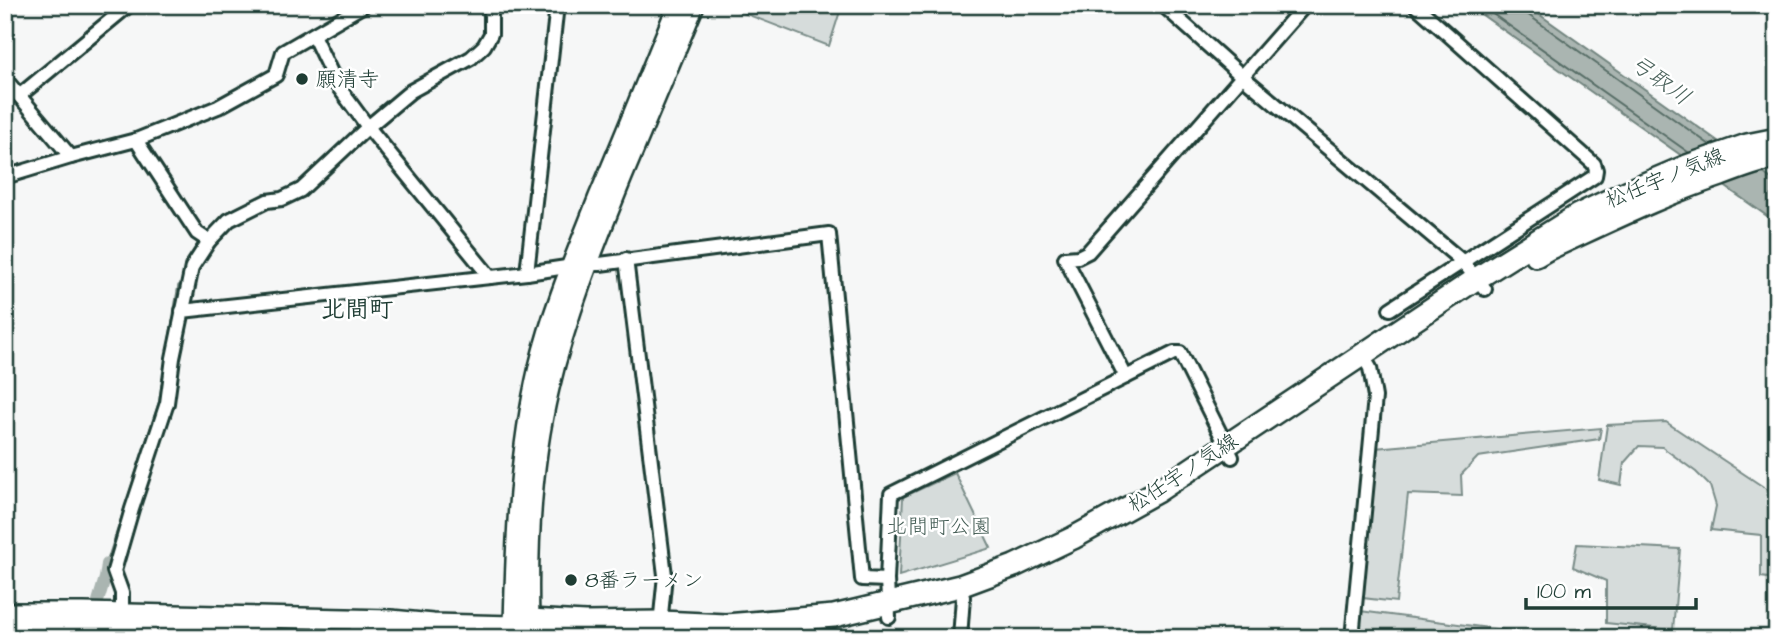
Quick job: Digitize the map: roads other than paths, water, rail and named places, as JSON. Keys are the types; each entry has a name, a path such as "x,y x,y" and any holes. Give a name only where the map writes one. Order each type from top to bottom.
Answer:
{"main road":[{"name":"松任宇ノ気線","path":"524,633 660,629 730,636 789,634 844,627 889,611 1040,570 1127,524 1229,451 1480,284 1548,248 1634,209 1694,174 1764,159 1776,145"}],"street":[{"path":"19,96 129,5"},
{"path":"5,177 136,141 218,107 276,75 283,52 365,5"},
{"path":"114,621 122,593 114,571 167,402 173,358 192,267 209,241 229,220 267,201 282,199 301,190 411,91 471,58 484,46 491,34 491,10 494,5"},
{"path":"527,272 557,5"},
{"path":"391,631 433,624 524,633 531,511 548,390 579,265 678,5"},
{"path":"579,265 694,5"},
{"path":"1163,5 1243,77 1462,261 1480,284"},
{"path":"1126,377 1065,258 1078,257 1088,252 1305,5"},
{"path":"1390,309 1595,176 1596,170 1594,163 1415,5"},
{"path":"313,35 337,85 490,277"},
{"path":"5,79 71,157"},
{"path":"136,141 197,233 209,241"},
{"path":"182,311 600,264 829,234 862,579 887,580"},
{"path":"626,259 665,575 660,629"},
{"path":"889,611 887,580 891,494 1174,353 1180,354 1229,451"},
{"path":"1352,638 1375,397 1366,362"},
{"path":"960,638 961,592"},
{"path":"5,613 79,620 391,631 442,638"},
{"path":"5,627 79,620"}],"water":[{"path":"1468,5 1526,5 1777,183 1777,223"}],"waterway":[{"path":"166,363 179,286"},
{"path":"107,564 160,401 163,379"},
{"path":"93,618 107,564"}],"place":[{"name":"願清寺","path":"302,79"},
{"name":"8番ラーメン","path":"571,580"}],"district":[{"name":"北間町","path":"357,310"}],"water label":[{"name":"弓取川","path":"1660,80"}],"park label":[{"name":"北間町公園","path":"939,526"}]}
